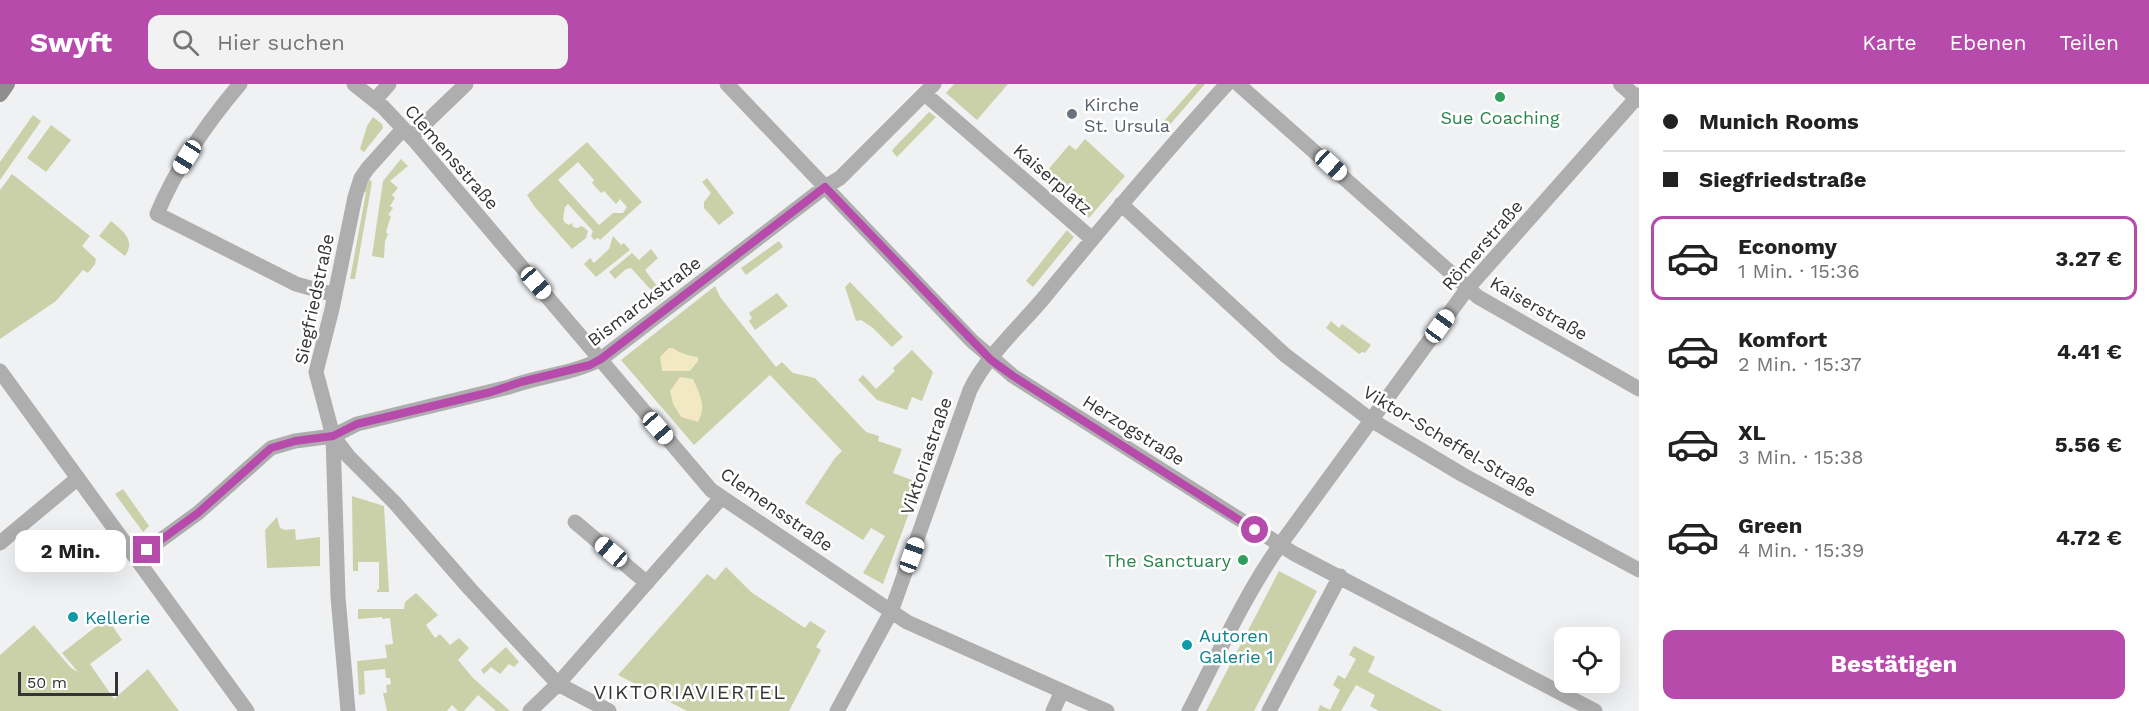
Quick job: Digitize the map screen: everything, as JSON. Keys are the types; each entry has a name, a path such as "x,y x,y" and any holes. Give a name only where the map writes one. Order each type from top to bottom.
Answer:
{"main road":[{"path":"0,94 7,84"}],"street":[{"path":"240,84 202,132 170,184 157,214 296,284 335,295"},
{"name":"Clemensstraße","path":"354,84 375,100 407,133 711,490 907,622 1107,711"},
{"path":"375,100 389,84"},
{"name":"Siegfriedstraße","path":"333,436 316,372 361,178 407,133 466,84"},
{"name":"Herzogstraße","path":"727,84 991,360 1013,376 1280,545 1595,711"},
{"name":"Kaiserplatz","path":"930,89 1091,238 1227,84"},
{"name":"Kaiserstraße","path":"1238,84 1478,297 1639,389"},
{"path":"1621,84 1638,97"},
{"name":"Bismarckstraße","path":"333,436 357,424 498,390 590,365 601,359 825,187 840,178 930,89"},
{"name":"Römerstraße","path":"1189,711 1262,572 1467,288 1638,97"},
{"name":"Viktor-Scheffel-Straße","path":"1120,204 1285,355 1371,420 1473,480 1639,570"},
{"name":"Viktoriastraße","path":"837,711 891,612 970,390 978,375 1091,238"},
{"path":"0,371 247,711"},
{"path":"136,558 198,513 271,448 302,440 333,436"},
{"path":"333,436 349,457 389,496 498,620 558,684 609,711"},
{"path":"333,436 338,597 348,711"},
{"path":"0,543 78,478"},
{"path":"530,711 558,684 721,498"},
{"path":"575,522 647,583"},
{"path":"1269,711 1340,576"},
{"path":"1053,711 1062,691"}],"green space":[{"path":"954,84 1008,84 977,120 946,93"},
{"path":"1197,84 1205,84 1161,135 1155,131"},
{"path":"929,112 936,117 897,157 893,149"},
{"path":"33,115 41,121 0,180 0,162"},
{"path":"373,117 382,124 383,128 364,152 360,149 367,126"},
{"path":"51,125 71,140 46,172 27,158"},
{"path":"1085,139 1125,176 1089,218 1042,177 1069,145 1076,150"},
{"path":"587,142 642,202 600,240 598,238 594,240 591,236 593,231 568,204 565,207 563,219 565,223 569,225 572,223 573,227 577,228 582,226 588,231 586,238 572,249 527,195","holes":["578,162 594,180 592,183 601,193 604,191 616,204 620,199 627,207 623,213 613,213 599,225 558,180"]},
{"path":"401,159 408,166 390,181 398,188 392,195 395,198 390,206 393,208 388,215 391,216 386,232 388,234 385,241 384,258 372,256 383,181"},
{"path":"12,174 90,236 82,246 96,259 88,273 83,270 56,301 0,339 0,190"},
{"path":"367,177 372,182 355,279 350,279 366,192 362,191"},
{"path":"707,178 734,213 719,225 704,208 704,202 711,193 702,182"},
{"path":"111,221 124,232 129,241 125,256 99,236"},
{"path":"1067,230 1074,237 1033,287 1026,281"},
{"path":"613,236 621,245 624,243 630,250 596,277 584,264 590,258 594,263 609,249"},
{"path":"779,241 783,247 746,275 741,268"},
{"path":"651,249 658,258 645,270 665,297 657,303 648,293 651,290 631,268 626,269 615,279 609,272 632,253 639,260"},
{"path":"850,282 903,337 892,347 873,328 861,320 856,321 845,287"},
{"path":"715,286 720,297 776,367 782,362 793,373 815,378 866,432 879,436 878,441 902,449 893,473 920,483 883,584 863,573 885,536 871,528 863,540 805,503 842,451 770,375 694,445 621,360"},
{"path":"777,293 788,306 755,330 749,321 752,318 749,313"},
{"path":"1331,321 1339,328 1342,324 1371,345 1365,353 1359,354 1326,328"},
{"path":"912,350 933,372 922,401 912,397 907,410 877,400 858,380 863,375 876,389"},
{"path":"123,489 149,526 143,532 115,494"},
{"path":"352,496 384,506 389,592 377,592 379,562 358,562 358,571 353,571"},
{"path":"277,517 280,528 295,529 296,540 320,537 320,566 267,568 265,530"},
{"path":"726,567 751,592 805,628 810,621 826,631 816,647 821,650 789,711 687,711 618,675 707,574 715,580"},
{"path":"1279,571 1317,591 1254,711 1206,711"},
{"path":"416,593 438,615 426,625 435,638 440,634 450,645 459,638 469,648 458,660 473,678 510,711 496,711 478,695 464,711 458,711 452,705 447,711 387,711 383,693 387,693 386,685 391,684 390,678 386,678 385,669 364,671 365,694 359,695 357,661 387,658 385,645 393,644 390,618 358,619 358,609 404,609 405,602"},
{"path":"107,618 122,640 90,664 114,699 148,669 179,711 0,711 0,655 34,625 71,668 78,672 62,653"},
{"path":"1354,646 1375,657 1368,672 1443,711 1379,711 1370,706 1375,695 1356,685 1341,711 1318,711 1320,705 1330,710 1340,690 1333,685 1338,675 1345,679 1356,659 1349,655"},
{"path":"506,647 519,662 514,667 509,664 500,674 491,667 484,674 481,670"}],"sand":[{"path":"669,348 698,357 698,361 690,371 662,371 660,357"},
{"path":"680,377 693,379 702,400 702,411 698,422 681,417 673,404 670,391"}],"place":[{"name":"Sue Coaching","path":"1500,97"},
{"name":"Kirche St. Ursula","path":"1072,114"},
{"name":"The Sanctuary","path":"1243,560"},
{"name":"Kellerie","path":"73,617"},
{"name":"Autoren Galerie 1","path":"1187,645"}],"district":[{"name":"VIKTORIAVIERTEL","path":"690,692"}],"route":[{"path":"147,550 198,513 271,448 310,438 333,436 357,424 431,405 457,401 590,365 601,359 825,187 991,360 1255,530"}]}
